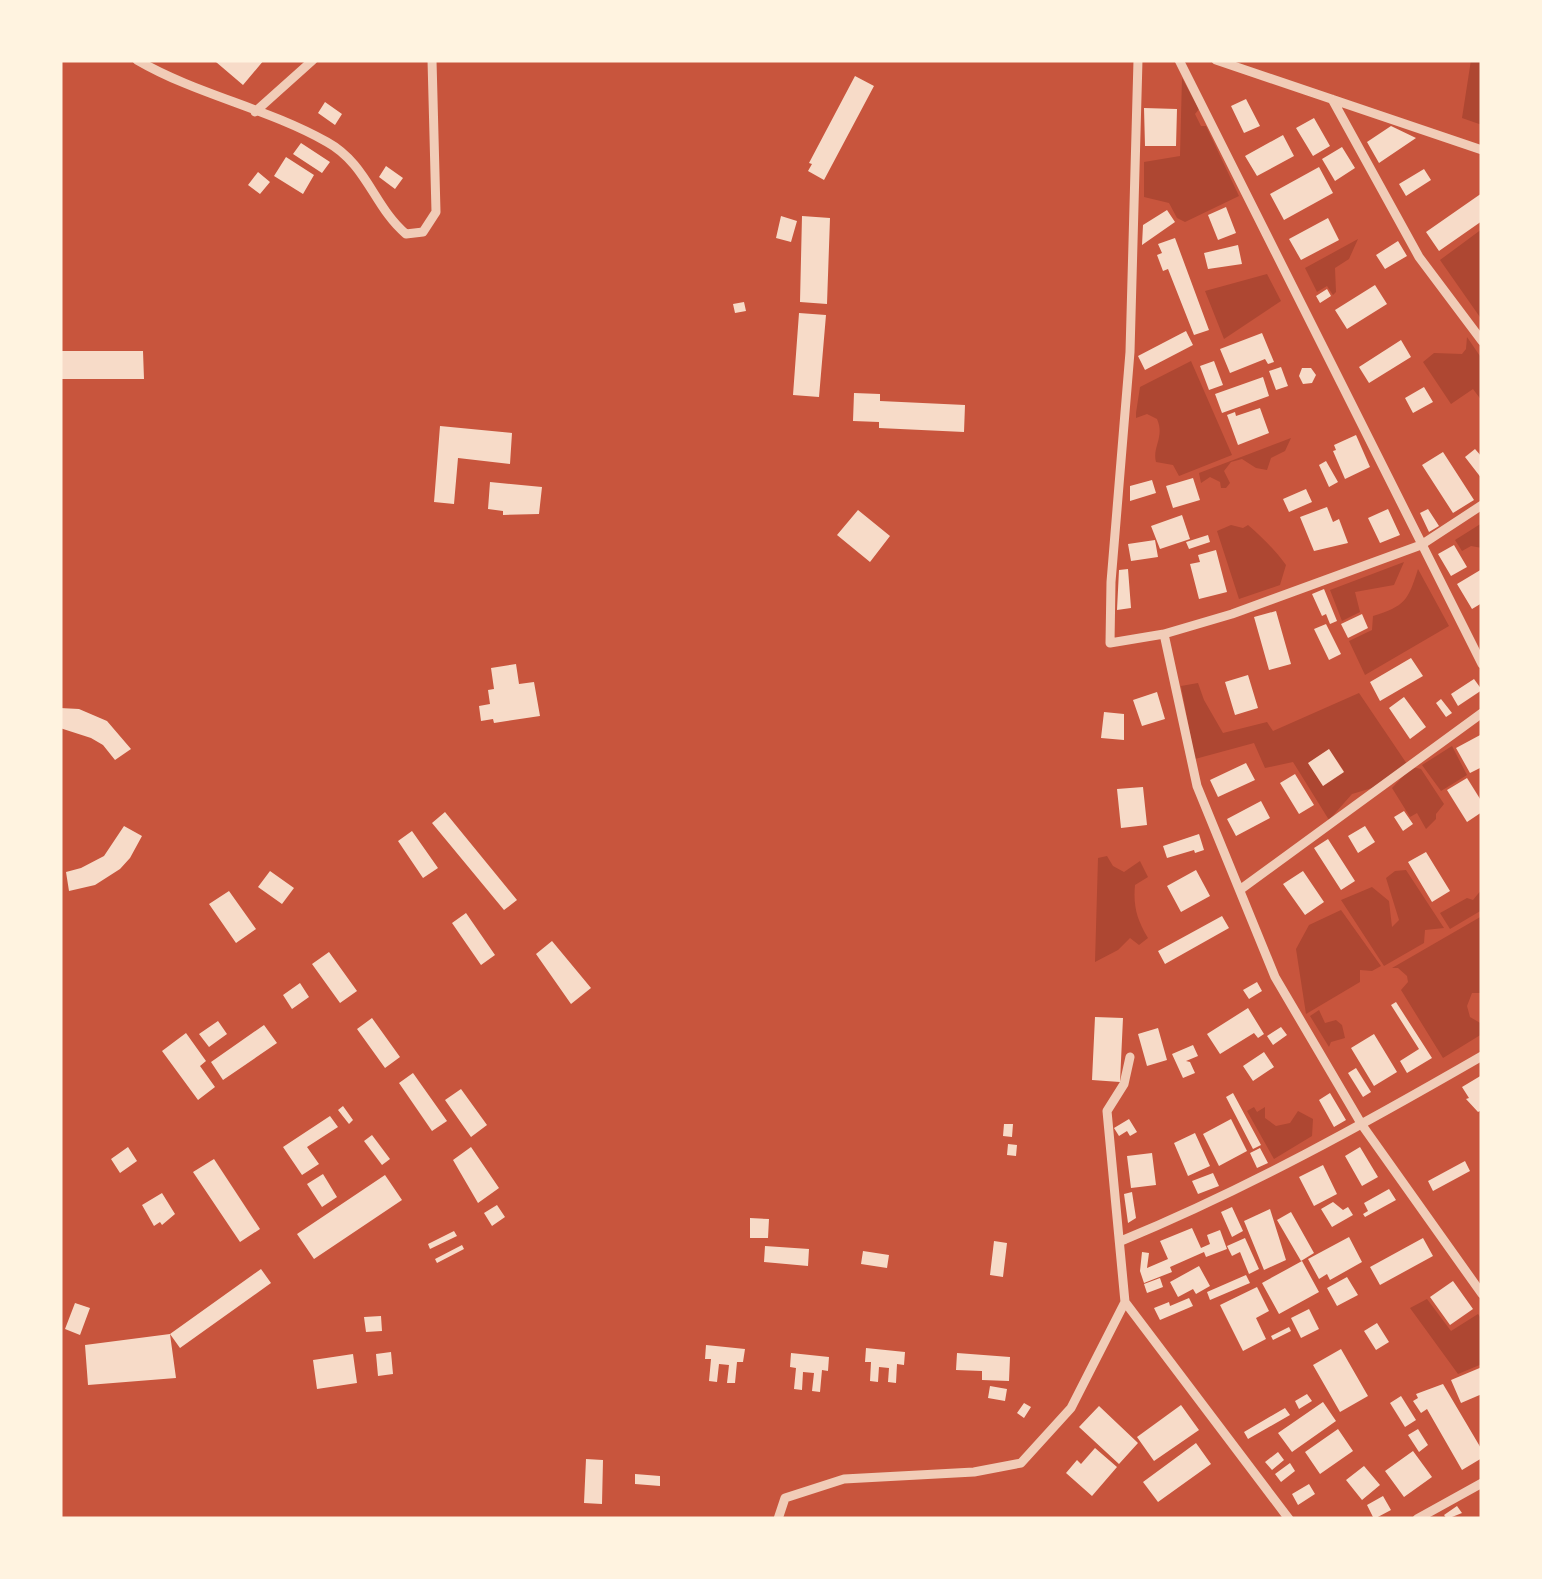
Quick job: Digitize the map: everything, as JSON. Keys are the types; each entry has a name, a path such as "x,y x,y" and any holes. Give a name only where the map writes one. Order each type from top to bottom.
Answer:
{"street":[{"path":"137,60 164,76 329,143 359,166 388,219 406,234 423,232 436,212 432,60"},
{"path":"255,112 313,60"},
{"path":"1138,60 1130,352 1111,582 1110,643 1164,634 1232,614 1421,544 1482,506"},
{"path":"1179,60 1482,664"},
{"path":"1216,60 1482,150"},
{"path":"1332,99 1419,257 1482,341"},
{"path":"1164,634 1197,786 1275,977 1362,1125 1482,1294"},
{"path":"1240,889 1482,713"},
{"path":"1121,1241 1208,1205 1362,1125 1482,1056"},
{"path":"778,1519 785,1498 844,1479 974,1472 1021,1464 1071,1408 1125,1302 1107,1111 1124,1084 1130,1057"},
{"path":"1125,1302 1289,1519"},
{"path":"1416,1519 1482,1483"}],"shaded area":[{"path":"1471,60 1482,60 1482,125 1462,118"},
{"path":"1182,78 1199,109 1195,114 1201,126 1206,126 1239,196 1185,222 1177,218 1169,203 1144,197 1144,162 1180,156"},
{"path":"1482,229 1482,320 1440,260"},
{"path":"1358,239 1349,259 1335,268 1336,292 1333,295 1327,286 1317,292 1305,268"},
{"path":"1267,274 1281,301 1224,339 1205,291"},
{"path":"1467,337 1482,359 1482,401 1473,389 1451,404 1423,362 1434,353 1462,354"},
{"path":"1191,361 1232,455 1179,476 1173,465 1156,462 1160,431 1157,419 1147,414 1136,418 1136,413 1140,387"},
{"path":"1291,438 1285,451 1271,458 1267,470 1242,459 1231,462 1224,471 1230,483 1226,488 1210,477 1201,483 1199,473"},
{"path":"1482,523 1482,548 1471,546 1462,551 1455,540"},
{"path":"1231,525 1248,525 1286,565 1280,585 1239,599 1217,531"},
{"path":"1404,562 1394,585 1355,592 1360,612 1342,621 1330,590"},
{"path":"1418,569 1449,626 1365,675 1349,641 1372,630 1373,616 1404,601"},
{"path":"1198,683 1223,733 1267,722 1273,731 1359,693 1407,764 1372,788 1352,794 1329,820 1293,762 1265,768 1254,743 1195,759 1181,686","holes":["1329,749 1344,771 1323,786 1308,763"]},
{"path":"1452,746 1467,775 1441,791 1422,765"},
{"path":"1412,767 1421,769 1444,804 1426,829 1417,813 1410,817 1392,788"},
{"path":"1107,856 1113,866 1124,872 1140,861 1148,877 1135,885 1135,900 1148,938 1139,945 1130,938 1118,950 1095,962 1098,858"},
{"path":"1406,870 1444,928 1425,930 1424,943 1384,966 1341,900 1372,887 1389,901 1392,927 1399,920 1386,878 1395,871"},
{"path":"1482,889 1482,910 1450,929 1440,913 1467,898 1473,900"},
{"path":"1341,910 1381,966 1372,971 1360,970 1360,982 1306,1014 1296,949 1309,925"},
{"path":"1482,916 1482,993 1472,993 1467,1006 1470,1017 1482,1024 1482,1034 1443,1058 1401,990 1408,982 1407,976 1392,968"},
{"path":"1319,1010 1325,1023 1336,1020 1342,1025 1345,1038 1331,1042 1329,1047 1310,1016"},
{"path":"1254,1107 1257,1112 1265,1107 1265,1118 1276,1126 1290,1123 1298,1111 1313,1119 1312,1136 1274,1159 1247,1111"},
{"path":"1427,1299 1451,1331 1478,1314 1482,1320 1482,1364 1458,1374 1410,1308"}],"building":[{"path":"218,60 264,60 243,85"},
{"path":"855,76 874,86 824,180 808,171 812,164 809,163"},
{"path":"1246,99 1260,126 1244,133 1231,106"},
{"path":"325,102 342,114 335,125 318,113"},
{"path":"1144,108 1177,109 1176,146 1145,146"},
{"path":"1314,118 1330,146 1313,156 1296,128"},
{"path":"1391,126 1416,138 1379,163 1367,142"},
{"path":"1283,135 1294,156 1257,176 1245,156"},
{"path":"301,143 330,162 322,173 293,154"},
{"path":"1342,147 1355,168 1335,181 1322,159"},
{"path":"286,157 314,175 303,194 274,176"},
{"path":"386,166 403,178 395,189 379,177"},
{"path":"1319,167 1333,193 1284,220 1270,194"},
{"path":"1424,169 1431,180 1406,196 1399,184"},
{"path":"258,172 270,182 260,194 248,185"},
{"path":"1482,193 1482,221 1439,251 1426,232"},
{"path":"1226,207 1236,233 1218,240 1208,215"},
{"path":"1167,210 1175,222 1142,245 1143,225"},
{"path":"781,216 797,221 791,242 776,238"},
{"path":"802,216 830,218 827,304 800,302"},
{"path":"1328,218 1339,240 1301,260 1289,239"},
{"path":"1175,238 1209,330 1194,335 1168,269 1163,271 1157,255 1162,253 1158,244"},
{"path":"1398,241 1407,256 1385,269 1376,255"},
{"path":"1238,245 1242,264 1208,269 1204,253"},
{"path":"1375,285 1387,304 1347,329 1335,310"},
{"path":"1327,289 1331,296 1320,303 1316,296"},
{"path":"744,302 746,311 735,313 733,304"},
{"path":"799,313 826,315 819,397 793,395"},
{"path":"1186,331 1193,345 1145,370 1138,356"},
{"path":"1262,333 1274,362 1268,364 1265,359 1230,373 1220,349"},
{"path":"1401,340 1411,357 1369,383 1359,367"},
{"path":"60,351 143,351 144,379 60,379"},
{"path":"1214,361 1223,385 1209,390 1200,366"},
{"path":"1281,367 1288,386 1276,390 1269,371"},
{"path":"1302,368 1311,368 1316,375 1312,383 1303,384 1299,376"},
{"path":"1263,377 1269,396 1222,413 1215,394"},
{"path":"1424,387 1433,402 1413,413 1405,398"},
{"path":"854,393 880,394 880,401 965,405 964,432 879,428 879,422 853,421"},
{"path":"1260,408 1269,433 1238,445 1227,415"},
{"path":"440,426 512,433 510,464 458,458 454,504 434,502"},
{"path":"1356,435 1370,467 1345,479 1334,445"},
{"path":"1475,449 1482,457 1482,479 1465,457"},
{"path":"1443,452 1474,500 1453,513 1422,465"},
{"path":"1326,461 1338,482 1329,487 1319,465"},
{"path":"1193,478 1200,500 1173,508 1166,486"},
{"path":"1152,480 1156,493 1130,501 1130,486"},
{"path":"490,482 542,487 539,514 503,515 503,511 488,509"},
{"path":"1306,489 1312,502 1289,512 1283,499"},
{"path":"1327,507 1333,522 1339,519 1348,543 1314,551 1300,517"},
{"path":"1388,509 1400,535 1380,543 1368,518"},
{"path":"1428,509 1439,526 1429,532 1420,513"},
{"path":"858,510 890,536 870,562 837,535"},
{"path":"1182,515 1190,539 1160,549 1151,526"},
{"path":"1208,535 1210,542 1189,549 1186,542"},
{"path":"1155,540 1158,557 1131,561 1128,544"},
{"path":"1454,545 1467,567 1451,576 1438,554"},
{"path":"1216,550 1227,592 1199,599 1190,564 1200,562 1198,555"},
{"path":"1128,569 1131,608 1117,610 1119,570"},
{"path":"1482,569 1482,603 1472,609 1457,584"},
{"path":"1324,589 1337,621 1330,624 1312,594"},
{"path":"1276,611 1291,664 1269,670 1254,617"},
{"path":"1362,614 1368,628 1348,638 1341,624"},
{"path":"1326,624 1341,654 1329,660 1314,629"},
{"path":"1411,658 1423,676 1380,701 1370,682"},
{"path":"516,664 519,684 534,682 540,716 494,723 493,719 481,721 479,706 490,704 488,690 494,689 491,668"},
{"path":"1248,675 1258,708 1235,715 1225,682"},
{"path":"1474,679 1482,690 1458,706 1451,694"},
{"path":"1157,692 1165,719 1142,726 1133,700"},
{"path":"1404,697 1426,727 1410,739 1389,708"},
{"path":"1441,699 1452,713 1446,717 1436,703"},
{"path":"60,708 79,709 107,721 131,749 115,760 91,738 60,728"},
{"path":"1104,712 1124,714 1124,740 1101,738"},
{"path":"1482,734 1482,767 1470,773 1456,748"},
{"path":"1329,749 1344,772 1323,786 1308,763"},
{"path":"1246,763 1255,780 1218,797 1210,780"},
{"path":"1295,774 1314,805 1299,814 1280,783"},
{"path":"1467,778 1482,802 1482,812 1467,822 1447,790"},
{"path":"1143,787 1147,825 1121,828 1117,789"},
{"path":"1261,801 1270,818 1236,836 1227,819"},
{"path":"1404,811 1413,824 1403,831 1394,817"},
{"path":"445,812 517,900 504,910 432,823"},
{"path":"124,826 142,836 130,858 95,885 69,891 66,872 104,856"},
{"path":"1365,826 1375,842 1358,853 1348,836"},
{"path":"412,831 438,868 423,878 398,841"},
{"path":"1199,834 1204,850 1167,858 1163,846"},
{"path":"1328,839 1355,881 1341,890 1314,848"},
{"path":"1426,852 1450,891 1432,902 1408,862"},
{"path":"1196,870 1210,896 1181,912 1167,886"},
{"path":"270,871 294,888 282,904 258,887"},
{"path":"1303,871 1324,902 1305,915 1283,884"},
{"path":"229,891 256,929 236,943 209,904"},
{"path":"466,913 495,955 481,965 452,923"},
{"path":"1222,916 1229,928 1165,964 1158,951"},
{"path":"552,941 591,988 571,1004 536,954"},
{"path":"329,952 357,991 340,1003 312,964"},
{"path":"1257,982 1262,991 1249,999 1243,990"},
{"path":"300,983 309,997 292,1009 283,995"},
{"path":"1396,1002 1432,1058 1407,1073 1400,1061 1419,1049 1391,1005"},
{"path":"1248,1008 1264,1034 1258,1038 1254,1033 1220,1054 1207,1034"},
{"path":"1095,1017 1123,1018 1120,1082 1092,1080"},
{"path":"372,1018 400,1057 385,1068 357,1029"},
{"path":"218,1021 227,1034 209,1047 199,1034"},
{"path":"264,1025 277,1043 223,1080 211,1062"},
{"path":"1281,1027 1287,1035 1273,1045 1267,1036"},
{"path":"1158,1028 1167,1060 1147,1066 1138,1034"},
{"path":"186,1033 206,1061 200,1066 215,1087 198,1100 162,1051"},
{"path":"1374,1034 1397,1072 1374,1086 1351,1048"},
{"path":"1193,1045 1198,1056 1186,1061 1195,1073 1183,1078 1172,1054"},
{"path":"1264,1052 1274,1067 1253,1081 1243,1066"},
{"path":"1356,1068 1371,1092 1363,1097 1348,1073"},
{"path":"413,1073 447,1121 432,1131 399,1083"},
{"path":"1482,1075 1482,1110 1478,1112 1466,1099 1469,1098 1462,1087"},
{"path":"461,1089 487,1125 471,1137 445,1100"},
{"path":"1233,1093 1261,1145 1253,1149 1226,1097"},
{"path":"1330,1093 1346,1120 1334,1127 1319,1100"},
{"path":"343,1106 353,1120 349,1124 338,1110"},
{"path":"330,1116 338,1127 307,1147 319,1164 302,1175 283,1147"},
{"path":"1129,1119 1137,1132 1130,1136 1127,1131 1119,1136 1114,1128"},
{"path":"1231,1119 1247,1151 1219,1166 1203,1134"},
{"path":"1004,1124 1013,1124 1012,1137 1003,1136"},
{"path":"1195,1133 1210,1166 1188,1176 1174,1143"},
{"path":"372,1135 390,1159 382,1165 364,1141"},
{"path":"1008,1144 1017,1145 1016,1156 1007,1155"},
{"path":"128,1147 137,1161 120,1173 111,1159"},
{"path":"471,1147 499,1188 478,1203 453,1160"},
{"path":"1360,1147 1378,1177 1362,1186 1345,1156"},
{"path":"1260,1148 1268,1163 1257,1168 1250,1153"},
{"path":"1152,1153 1156,1185 1131,1188 1127,1156"},
{"path":"214,1159 260,1229 240,1242 193,1172"},
{"path":"1465,1161 1470,1171 1433,1191 1428,1181"},
{"path":"1323,1165 1337,1194 1314,1206 1299,1177"},
{"path":"1213,1173 1219,1186 1198,1194 1192,1181"},
{"path":"323,1174 337,1197 322,1207 307,1184"},
{"path":"385,1175 402,1200 314,1259 297,1234"},
{"path":"1389,1189 1396,1200 1365,1217 1363,1214 1368,1211 1364,1203"},
{"path":"1132,1192 1136,1218 1128,1223 1124,1194"},
{"path":"162,1193 175,1214 162,1225 160,1222 154,1226 142,1205"},
{"path":"1333,1202 1343,1210 1348,1207 1353,1215 1332,1227 1321,1209"},
{"path":"497,1205 505,1217 492,1226 484,1213"},
{"path":"1232,1207 1243,1231 1232,1237 1221,1212"},
{"path":"1270,1209 1286,1260 1264,1270 1244,1221"},
{"path":"1291,1212 1314,1253 1301,1261 1277,1220"},
{"path":"750,1218 769,1219 768,1238 750,1238"},
{"path":"1192,1228 1201,1248 1210,1244 1207,1235 1220,1230 1227,1249 1206,1257 1204,1252 1170,1267 1172,1272 1144,1283 1140,1271 1142,1252 1149,1253 1147,1268 1168,1259 1160,1241"},
{"path":"454,1231 457,1236 430,1249 428,1244"},
{"path":"1349,1237 1362,1262 1330,1280 1327,1274 1319,1279 1308,1259"},
{"path":"1245,1238 1259,1269 1249,1274 1240,1252 1232,1256 1227,1246"},
{"path":"1423,1238 1433,1256 1380,1285 1370,1267"},
{"path":"994,1241 1007,1243 1003,1277 990,1275"},
{"path":"462,1245 464,1249 437,1263 435,1259"},
{"path":"765,1246 809,1249 808,1266 764,1262"},
{"path":"863,1251 889,1255 887,1268 861,1264"},
{"path":"1302,1261 1319,1292 1279,1314 1262,1283"},
{"path":"1199,1266 1210,1286 1196,1294 1193,1289 1178,1297 1170,1282"},
{"path":"261,1269 271,1283 180,1348 170,1334"},
{"path":"1246,1275 1250,1283 1210,1300 1207,1292"},
{"path":"1347,1277 1358,1295 1337,1306 1327,1288"},
{"path":"1160,1278 1163,1287 1147,1293 1144,1284"},
{"path":"1453,1281 1473,1309 1450,1325 1430,1297"},
{"path":"1257,1287 1269,1311 1256,1318 1266,1339 1243,1351 1220,1305"},
{"path":"1189,1298 1193,1306 1160,1320 1154,1308 1169,1302 1170,1306"},
{"path":"75,1303 90,1308 80,1335 65,1329"},
{"path":"1309,1309 1319,1329 1301,1338 1291,1318"},
{"path":"381,1316 382,1331 366,1332 364,1317"},
{"path":"1377,1323 1389,1342 1376,1350 1364,1331"},
{"path":"1289,1327 1291,1331 1273,1340 1271,1336"},
{"path":"170,1334 176,1378 88,1385 85,1345"},
{"path":"706,1345 745,1349 743,1362 737,1362 735,1383 727,1383 729,1365 719,1364 717,1382 709,1381 711,1359 705,1359"},
{"path":"866,1348 905,1352 904,1365 897,1364 896,1383 888,1382 889,1368 879,1367 878,1382 870,1381 871,1362 865,1362"},
{"path":"1341,1349 1368,1396 1340,1412 1313,1365"},
{"path":"391,1352 393,1374 378,1376 376,1354"},
{"path":"791,1353 829,1357 828,1371 822,1370 820,1392 812,1391 814,1373 803,1372 802,1390 794,1389 796,1368 790,1367"},
{"path":"957,1353 1010,1357 1009,1381 982,1380 982,1371 956,1370"},
{"path":"353,1354 357,1383 317,1389 313,1360"},
{"path":"1482,1367 1482,1394 1461,1403 1451,1380"},
{"path":"1443,1384 1482,1450 1482,1458 1462,1470 1427,1409 1421,1413 1413,1401 1418,1398 1416,1394"},
{"path":"990,1386 1007,1389 1005,1401 988,1398"},
{"path":"1307,1394 1312,1401 1299,1409 1295,1401"},
{"path":"1401,1396 1416,1420 1405,1427 1390,1403"},
{"path":"1323,1402 1336,1421 1292,1452 1278,1433"},
{"path":"1024,1403 1031,1407 1024,1418 1017,1413"},
{"path":"1181,1405 1199,1430 1154,1461 1137,1437"},
{"path":"1099,1406 1138,1443 1119,1464 1079,1427"},
{"path":"1285,1408 1290,1415 1248,1439 1244,1432"},
{"path":"1338,1429 1353,1451 1320,1474 1305,1452"},
{"path":"1418,1429 1428,1445 1419,1452 1408,1435"},
{"path":"1196,1443 1211,1464 1158,1502 1143,1482"},
{"path":"1095,1448 1117,1467 1092,1496 1066,1473"},
{"path":"1413,1451 1432,1477 1404,1497 1385,1471"},
{"path":"1278,1452 1284,1460 1272,1470 1265,1462"},
{"path":"586,1459 603,1460 602,1504 584,1503"},
{"path":"1290,1463 1295,1471 1281,1482 1275,1474"},
{"path":"1364,1466 1380,1485 1362,1500 1346,1480"},
{"path":"635,1474 660,1476 660,1486 635,1484"},
{"path":"1309,1484 1315,1494 1298,1505 1292,1494"},
{"path":"1383,1496 1391,1510 1374,1519 1367,1505"},
{"path":"1457,1506 1462,1513 1447,1519 1444,1515"}]}
